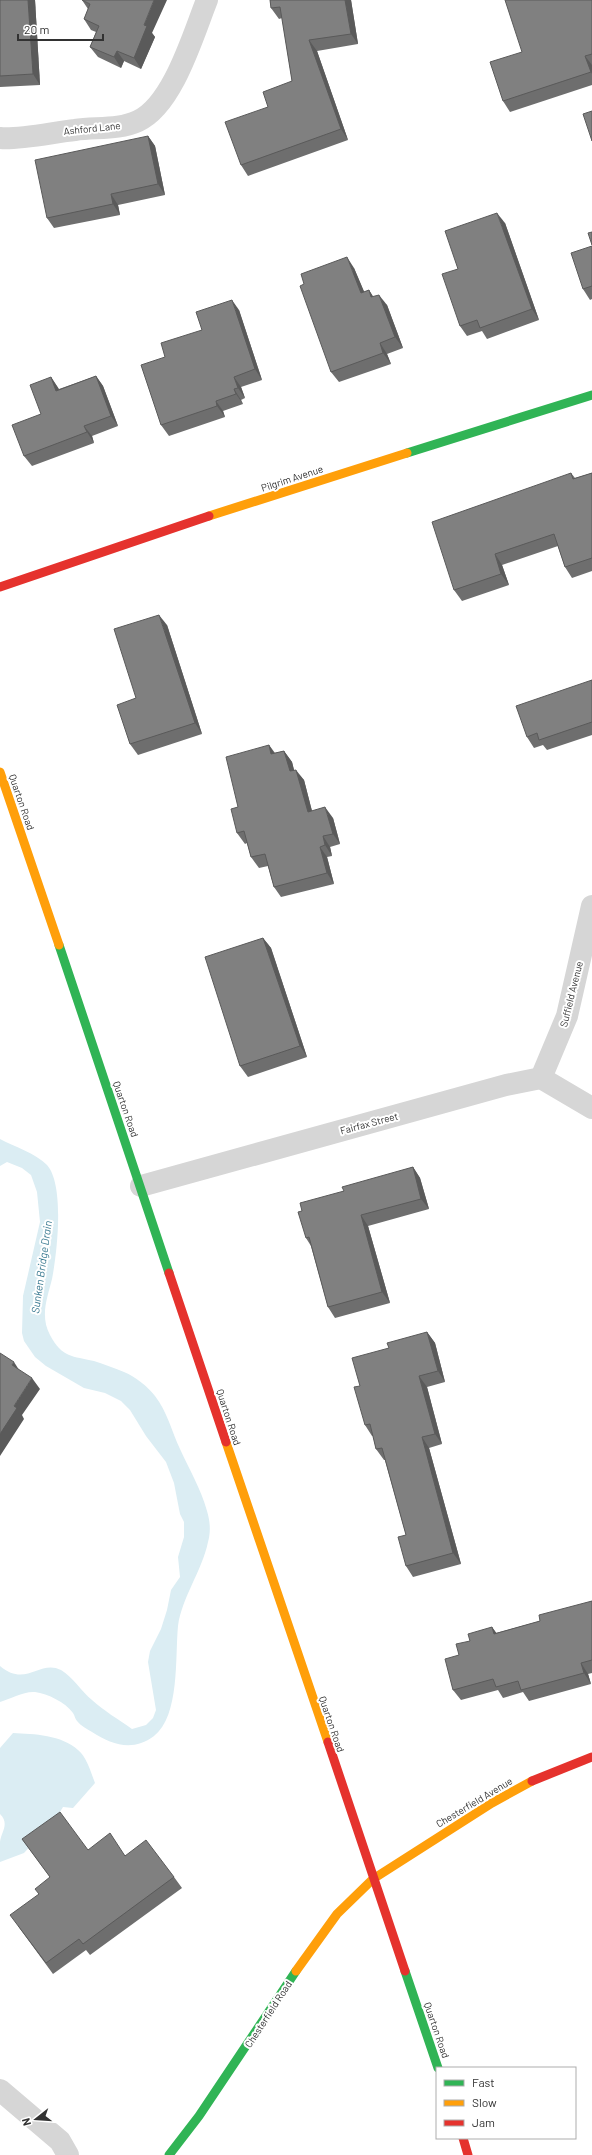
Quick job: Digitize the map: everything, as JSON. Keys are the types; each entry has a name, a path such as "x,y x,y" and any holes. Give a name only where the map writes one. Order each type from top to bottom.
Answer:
{"street":[{"name":"Ashford Lane","path":"0,138 119,127 138,121 154,110 165,98 186,53 207,0"},
{"name":"Pilgrim Avenue","path":"0,587 237,507 592,395"},
{"name":"Quarton Road","path":"0,772 141,1186 255,1532 438,2067"},
{"name":"Suffield Avenue","path":"541,1078 567,1016 592,906"},
{"name":"Fairfax Street","path":"141,1186 506,1085 541,1078"},
{"path":"541,1078 592,1108"},
{"name":"Chesterfield Avenue","path":"373,1879 492,1803 541,1776 592,1757"},
{"name":"Chesterfield Road","path":"169,2155 199,2116 255,2035 310,1950 337,1914 373,1879"},
{"path":"0,2090 60,2141 68,2155"},
{"path":"462,2139 468,2155"}],"water":[{"name":"Sunken Bridge Drain","path":"0,1139 42,1161 47,1165 53,1175 58,1203 58,1220 56,1253 52,1279 45,1307 45,1321 54,1343 69,1355 94,1361 128,1374 145,1385 152,1392 166,1415 202,1495 208,1515 210,1534 205,1553 180,1615 178,1626 175,1685 168,1715 162,1727 154,1736 138,1744 123,1745 100,1737 80,1724 66,1705 45,1695 31,1692 0,1702 0,1666 9,1672 18,1674 53,1668 61,1670 65,1673 97,1704 132,1729 146,1725 153,1718 156,1710 148,1662 150,1651 161,1629 171,1590 180,1577 178,1557 184,1537 184,1522 180,1514 174,1483 166,1462 146,1436 130,1410 121,1401 105,1393 84,1388 46,1366 35,1357 24,1341 22,1333 23,1296 40,1222 37,1192 31,1175 22,1168 7,1162 0,1166"},
{"path":"13,1733 47,1736 64,1741 71,1745 84,1757 95,1783 73,1808 63,1807 49,1830 34,1842 24,1853 0,1862 0,1842 5,1825 0,1814 0,1748"}],"building":[{"path":"0,0 28,0 33,74 0,76"},
{"path":"82,0 154,0 144,25 147,26 134,58 117,51 114,57 90,47 99,26 84,19 90,4"},
{"path":"270,0 345,0 351,34 309,40 341,129 241,165 225,122 268,107 263,92 292,81 280,7 271,8"},
{"path":"505,0 592,0 592,54 585,56 591,72 503,101 490,62 522,52"},
{"path":"592,111 592,141 583,114"},
{"path":"148,136 158,184 111,194 113,204 47,218 35,160"},
{"path":"497,213 532,309 480,328 477,320 460,326 442,274 458,269 445,231"},
{"path":"592,232 592,245 588,233"},
{"path":"592,246 592,286 583,289 571,253"},
{"path":"347,257 361,293 369,290 371,297 379,295 395,337 380,343 383,353 331,372 300,286 304,284 301,274"},
{"path":"232,300 255,369 234,377 238,388 234,389 236,394 216,401 217,406 161,425 141,365 165,357 161,343 202,330 196,312"},
{"path":"96,376 111,416 84,426 87,432 24,456 12,425 41,414 30,385 51,377 56,391"},
{"path":"571,473 573,479 592,473 592,558 565,567 554,534 495,554 501,574 454,590 432,522"},
{"path":"159,615 195,723 130,744 117,705 136,698 114,629"},
{"path":"592,680 592,722 539,740 537,733 527,737 516,706"},
{"path":"269,745 271,754 284,751 290,771 296,770 308,812 325,807 333,834 323,836 325,845 320,847 327,873 274,887 265,854 251,857 244,831 237,833 231,809 238,807 226,757"},
{"path":"263,938 300,1046 240,1066 205,957"},
{"path":"413,1167 421,1199 361,1215 382,1292 328,1307 309,1237 306,1238 298,1212 302,1211 300,1203 344,1191 342,1187"},
{"path":"427,1332 438,1371 419,1376 435,1434 422,1437 453,1553 406,1566 398,1537 406,1535 382,1448 376,1449 370,1424 365,1425 354,1387 360,1386 352,1358 389,1348 387,1343"},
{"path":"0,1353 14,1362 12,1365 32,1378 14,1406 17,1408 0,1434"},
{"path":"592,1601 592,1660 581,1663 584,1673 521,1690 518,1681 496,1687 493,1679 453,1690 445,1659 459,1655 456,1644 470,1641 468,1634 492,1627 494,1634 540,1621 539,1615"},
{"path":"60,1812 88,1850 110,1833 125,1856 146,1840 174,1877 83,1944 79,1939 46,1963 10,1915 39,1894 35,1889 50,1877 22,1839"}],"traffic: fast":[{"path":"407,453 592,395"},
{"path":"59,945 169,1273"},
{"path":"169,2155 199,2116 296,1971"},
{"path":"405,1971 438,2067"}],"traffic: slow":[{"path":"209,516 407,453"},
{"path":"0,772 59,945"},
{"path":"226,1442 328,1742"},
{"path":"296,1971 337,1914 373,1879 492,1803 532,1781"}],"traffic: jam":[{"path":"0,587 209,516"},
{"path":"169,1273 226,1442"},
{"path":"328,1742 405,1971"},
{"path":"532,1781 592,1757"},
{"path":"463,2139 468,2155"}]}
